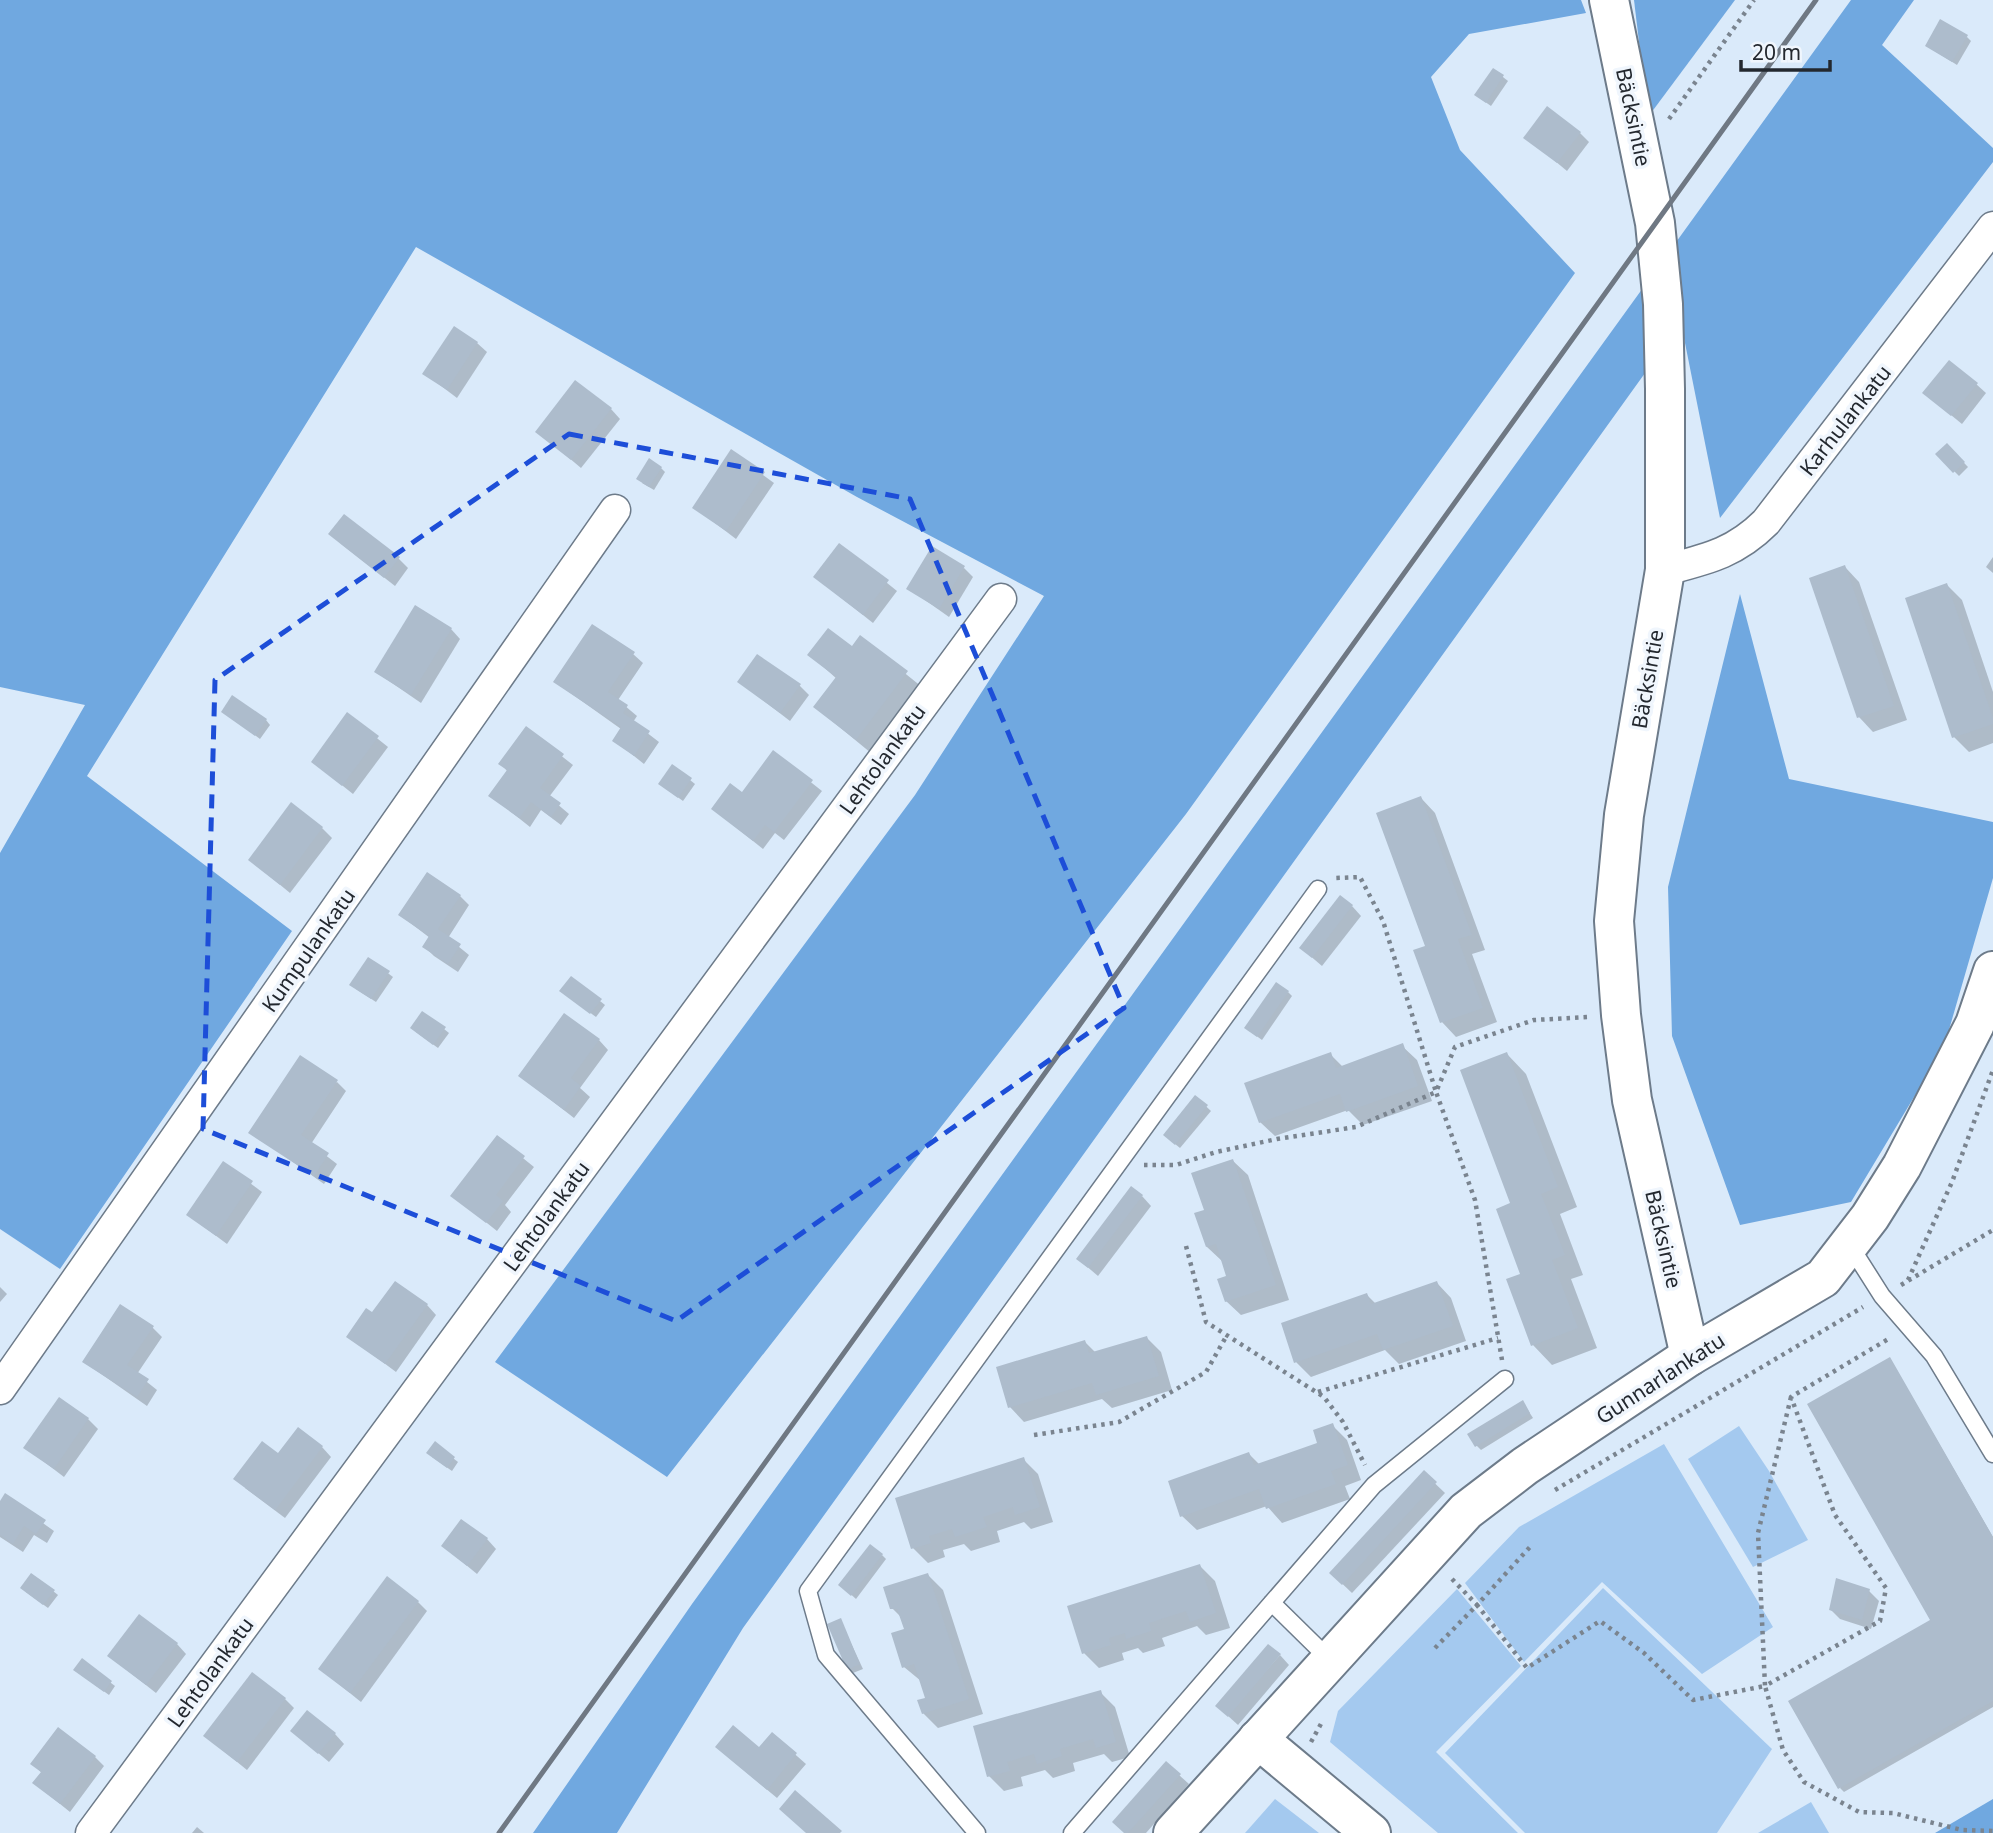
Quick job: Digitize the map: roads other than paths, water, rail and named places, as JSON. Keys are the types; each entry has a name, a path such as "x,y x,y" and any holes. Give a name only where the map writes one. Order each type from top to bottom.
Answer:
{"street":[{"name":"Bäcksintie","path":"1609,0 1655,223 1663,304 1665,570 1624,815 1614,921 1620,1015 1632,1100 1690,1356"},
{"name":"Karhulankatu","path":"1665,570 1720,556 1748,541 1766,522 1993,227"},
{"name":"Kumpulankatu","path":"0,1390 615,510"},
{"name":"Lehtolankatu","path":"91,1833 1001,598"},
{"name":"Gunnarlankatu","path":"1173,1833 1466,1511 1525,1466 1690,1356 1823,1278 1902,1166 1984,1028 1993,971"},
{"path":"1258,1739 1371,1833"}],"lane":[{"path":"977,1833 826,1655 808,1591 1318,889"},
{"path":"1849,1244 1882,1296 1934,1356 1993,1454"},
{"path":"1072,1833 1374,1485 1505,1379"},
{"path":"1272,1603 1330,1660"}],"railway":[{"path":"499,1833 1816,0"}]}
